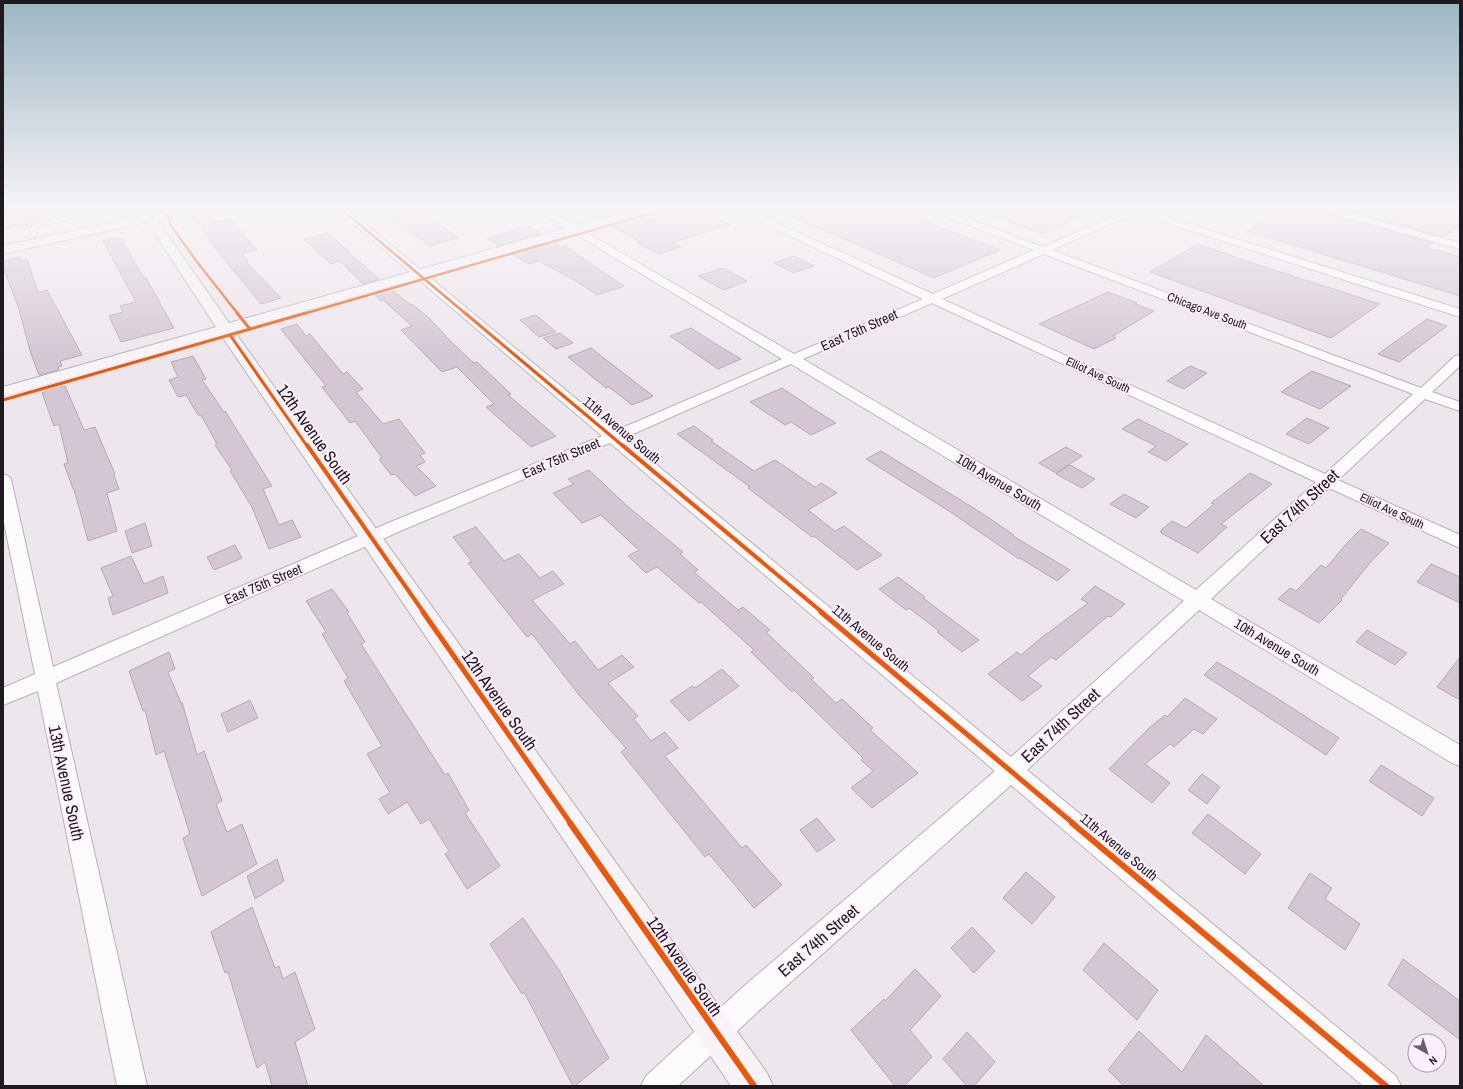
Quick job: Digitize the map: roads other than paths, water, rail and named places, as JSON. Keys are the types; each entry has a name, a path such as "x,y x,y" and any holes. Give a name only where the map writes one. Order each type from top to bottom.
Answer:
{"street":[{"name":"12th Avenue South","path":"177,259 754,1086"},
{"name":"11th Avenue South","path":"400,259 1386,1086"},
{"path":"3,392 472,259"},
{"name":"10th Avenue South","path":"623,259 1460,756"},
{"name":"Elliot Ave South","path":"846,259 1460,542"},
{"name":"East 75th Street","path":"3,696 371,538 613,437 1022,259"},
{"name":"Chicago Ave South","path":"1066,259 1460,406"},
{"path":"1291,259 1460,313"},
{"name":"East 74th Street","path":"656,1086 715,1031 1011,771 1326,480 1460,359"},
{"name":"13th Avenue South","path":"3,479 132,1086"}]}
